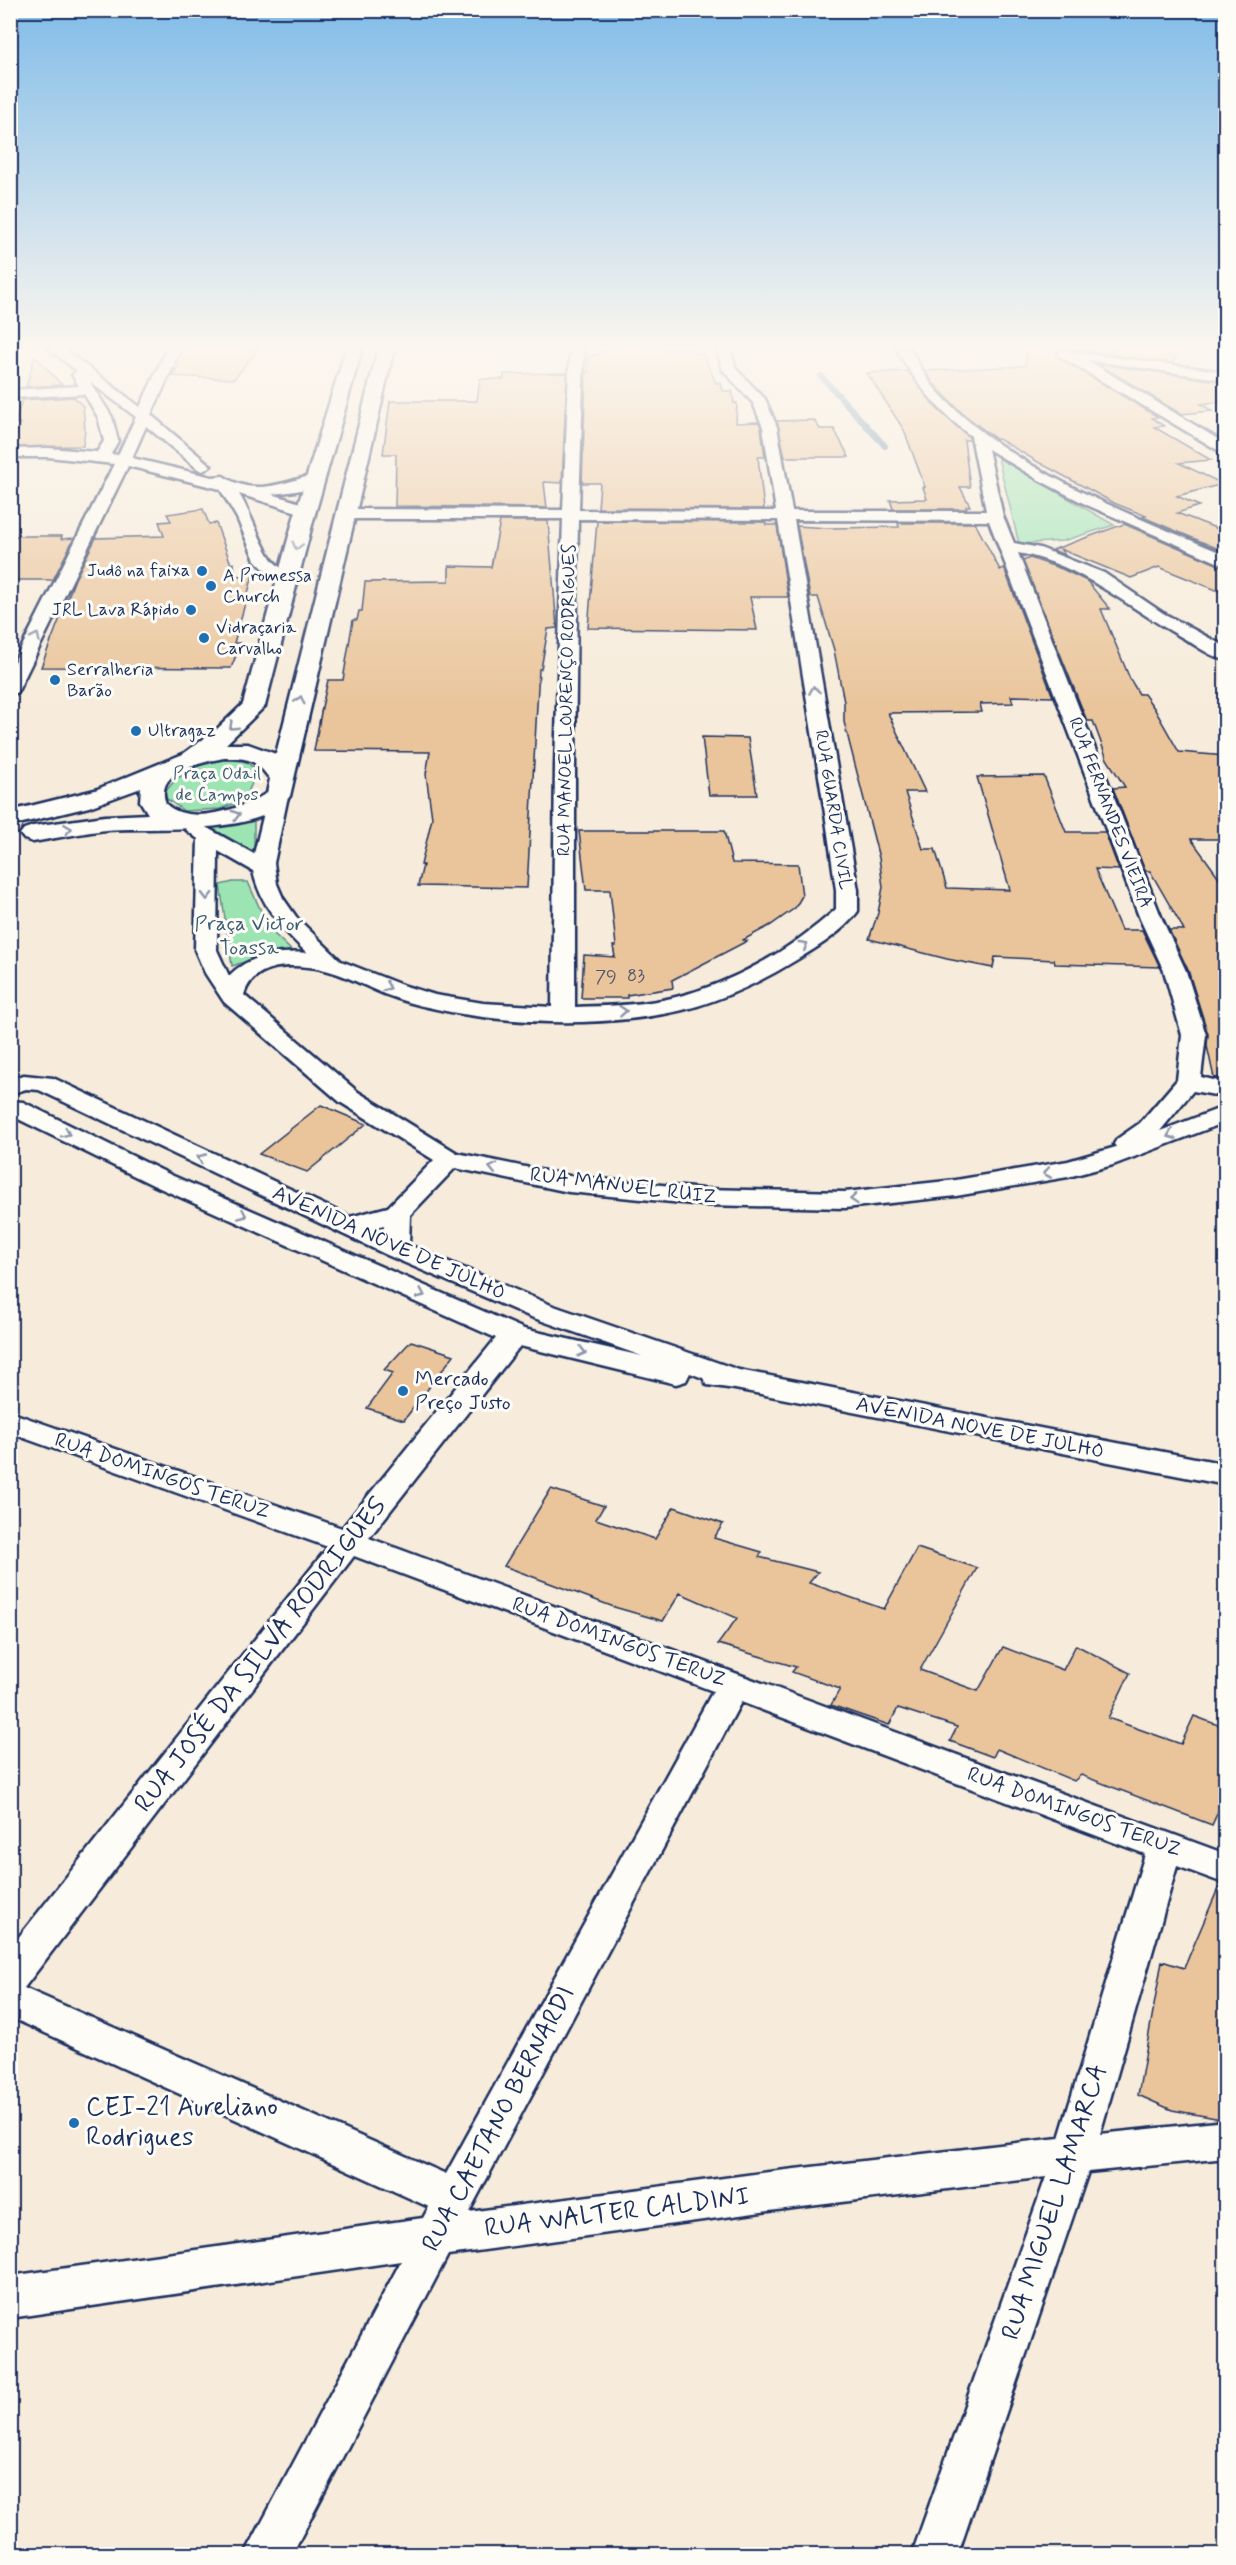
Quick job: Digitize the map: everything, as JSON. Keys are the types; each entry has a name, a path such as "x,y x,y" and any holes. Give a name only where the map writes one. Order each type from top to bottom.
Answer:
{"main road":[{"path":"10,819 89,800 193,757 225,734 254,706 319,469"},
{"path":"10,837 105,823 198,821 232,817 264,805 279,786 356,469"},
{"path":"193,757 230,750 256,753 274,762 279,786"},
{"path":"164,770 150,788 151,798 158,810 178,820"}],"street":[{"path":"10,689 119,469"},
{"path":"126,469 181,474 225,484 307,510"},
{"path":"181,474 196,469"},
{"path":"206,469 225,484 245,518 263,560 281,574 288,583"},
{"name":"RUA MANOEL LOURENÇO RODRIGUES","path":"564,1015 565,718 572,469"},
{"name":"RUA GUARDA CIVIL","path":"232,997 236,982 242,975 267,964 295,958 333,965 408,995 489,1013 564,1015 639,1010 694,1000 758,972 824,933 847,911 847,890 777,469"},
{"name":"RUA FERNANDES VIEIRA","path":"985,469 995,516 1151,919 1175,971 1194,1035 1189,1080"},
{"path":"1032,469 1068,490 1226,561"},
{"path":"252,493 284,488 316,479"},
{"path":"345,514 995,516"},
{"path":"1007,547 1034,551 1098,577 1157,617 1226,655"},
{"path":"279,786 263,868 274,901 289,922 333,965"},
{"path":"178,820 263,868"},
{"name":"RUA MANUEL RUIZ","path":"208,837 206,950 216,973 232,997 349,1097 449,1159 569,1184 703,1197 845,1200 956,1188 1068,1169 1104,1160 1226,1113"},
{"name":"AVENIDA NOVE DE JULHO","path":"10,1069 396,1249 541,1311 735,1379"},
{"path":"1104,1160 1149,1128 1169,1107 1189,1080 1201,1086 1226,1090"},
{"name":"AVENIDA NOVE DE JULHO","path":"12,1100 24,1109 46,1101 51,1094 43,1084"},
{"name":"AVENIDA NOVE DE JULHO","path":"12,1100 162,1180 520,1337 675,1374 735,1379 1226,1475"},
{"path":"347,1226 397,1213 449,1159"},
{"path":"396,1249 397,1213"},
{"path":"520,1337 537,1337 546,1332 551,1325 549,1317 541,1311"},
{"name":"RUA JOSÉ DA SILVA RODRIGUES","path":"10,1977 427,1441 520,1337"},
{"name":"RUA DOMINGOS TERUZ","path":"10,1422 348,1542 1226,1869"},
{"name":"RUA CAETANO BERNARDI","path":"268,2554 454,2199 733,1685"},
{"name":"RUA MIGUEL LAMARCA","path":"935,2554 1074,2154 1165,1847"},
{"path":"10,1999 454,2199"},
{"name":"RUA WALTER CALDINI","path":"10,2297 436,2236 1074,2154 1226,2139"}],"green space":[{"path":"1001,469 1017,469 1114,525 1063,541 1019,544"},
{"name":"Praça Odail de Campos","path":"220,758 241,759 258,770 248,792 236,803 220,809 184,811 163,796 168,788 187,771"},
{"path":"254,818 254,850 247,850 203,829"},
{"name":"Praça Victor Toassa","path":"248,882 269,929 292,951 232,966 220,885"}],"building":[{"path":"396,469 563,469 562,483 544,482 547,508 395,506"},
{"path":"583,469 759,469 764,509 598,508 600,483 582,483"},
{"path":"918,469 968,469 970,487 960,487 970,506 966,506 967,509 893,509 890,500 927,499 923,487 925,487"},
{"path":"1050,469 1191,469 1223,484 1177,496 1199,506 1177,513 1226,532 1226,552 1143,517 1146,516 1114,503"},
{"path":"203,509 209,524 216,523 231,564 234,563 235,576 253,575 234,643 241,643 231,668 41,667 75,579 96,538 164,536 159,522 171,521 167,514"},
{"path":"500,521 548,521 557,628 548,629 541,669 539,669 527,888 418,886 432,818 426,774 430,752 314,751 328,680 343,680 353,620 357,620 359,611 362,611 365,582 449,581 449,566 491,567"},
{"path":"597,521 765,522 766,525 777,525 788,597 750,597 757,630 588,628"},
{"path":"898,523 975,523 1000,570 1004,568 1053,697 1011,696 1013,703 980,704 982,712 888,713 925,792 905,792 923,849 935,849 947,888 1010,890 977,777 1044,776 1066,832 1105,832 1119,870 1095,869 1121,930 1142,930 1160,967 1055,964 1054,960 995,957 993,968 869,939 878,913 883,887 879,858 844,722 844,702 834,650 818,597 810,597 797,526 899,527"},
{"path":"1124,524 1226,568 1226,594 1159,567 1131,578 1060,549 1065,555 1052,550"},
{"path":"10,536 74,538 53,580 10,580"},
{"path":"1030,558 1087,581 1110,609 1101,609 1130,679 1139,694 1144,694 1154,708 1179,752 1226,756 1226,839 1191,839 1226,887 1226,1077 1214,1078 1207,1046 1208,1034 1188,970 1169,930 1184,930 1150,871 1145,871 1113,788 1125,787 1107,759 1093,721 1087,721 1023,561"},
{"path":"702,737 748,738 757,795 709,795"},
{"path":"579,831 724,831 732,863 798,864 802,896 795,908 771,925 743,940 747,941 672,980 673,988 627,995 627,998 581,998 584,955 615,957 613,946 616,946 610,890 586,890"},
{"path":"321,1105 366,1124 307,1172 259,1154"},
{"name":"Mercado Preço Justo","path":"411,1341 454,1355 404,1420 367,1408 393,1373 384,1370"},
{"path":"551,1489 604,1506 596,1519 655,1539 674,1507 723,1524 714,1538 762,1552 759,1557 818,1572 809,1583 884,1609 917,1548 977,1568 920,1670 978,1691 1003,1647 1063,1670 1076,1645 1130,1673 1108,1718 1181,1744 1194,1716 1226,1728 1226,1794 1212,1825 1081,1775 1074,1781 997,1749 993,1757 950,1741 957,1727 898,1708 889,1725 831,1705 840,1689 792,1672 796,1667 718,1644 737,1618 680,1593 663,1621 614,1607 504,1566"},
{"path":"1220,1884 1226,1886 1226,2119 1172,2110 1138,2095 1162,1961 1184,1968"}],"place":[{"name":"Judô na faixa","path":"202,571"},
{"name":"A Promessa Church","path":"211,586"},
{"name":"JRL Lava Rápido","path":"191,610"},
{"name":"Vidraçaria Carvalho","path":"204,638"},
{"name":"Serralheria Barão","path":"55,680"},
{"name":"Ultragaz","path":"136,731"},
{"name":"Mercado Preço Justo","path":"403,1391"},
{"name":"CEI-21 Aureliano Rodrigues","path":"74,2123"}]}
